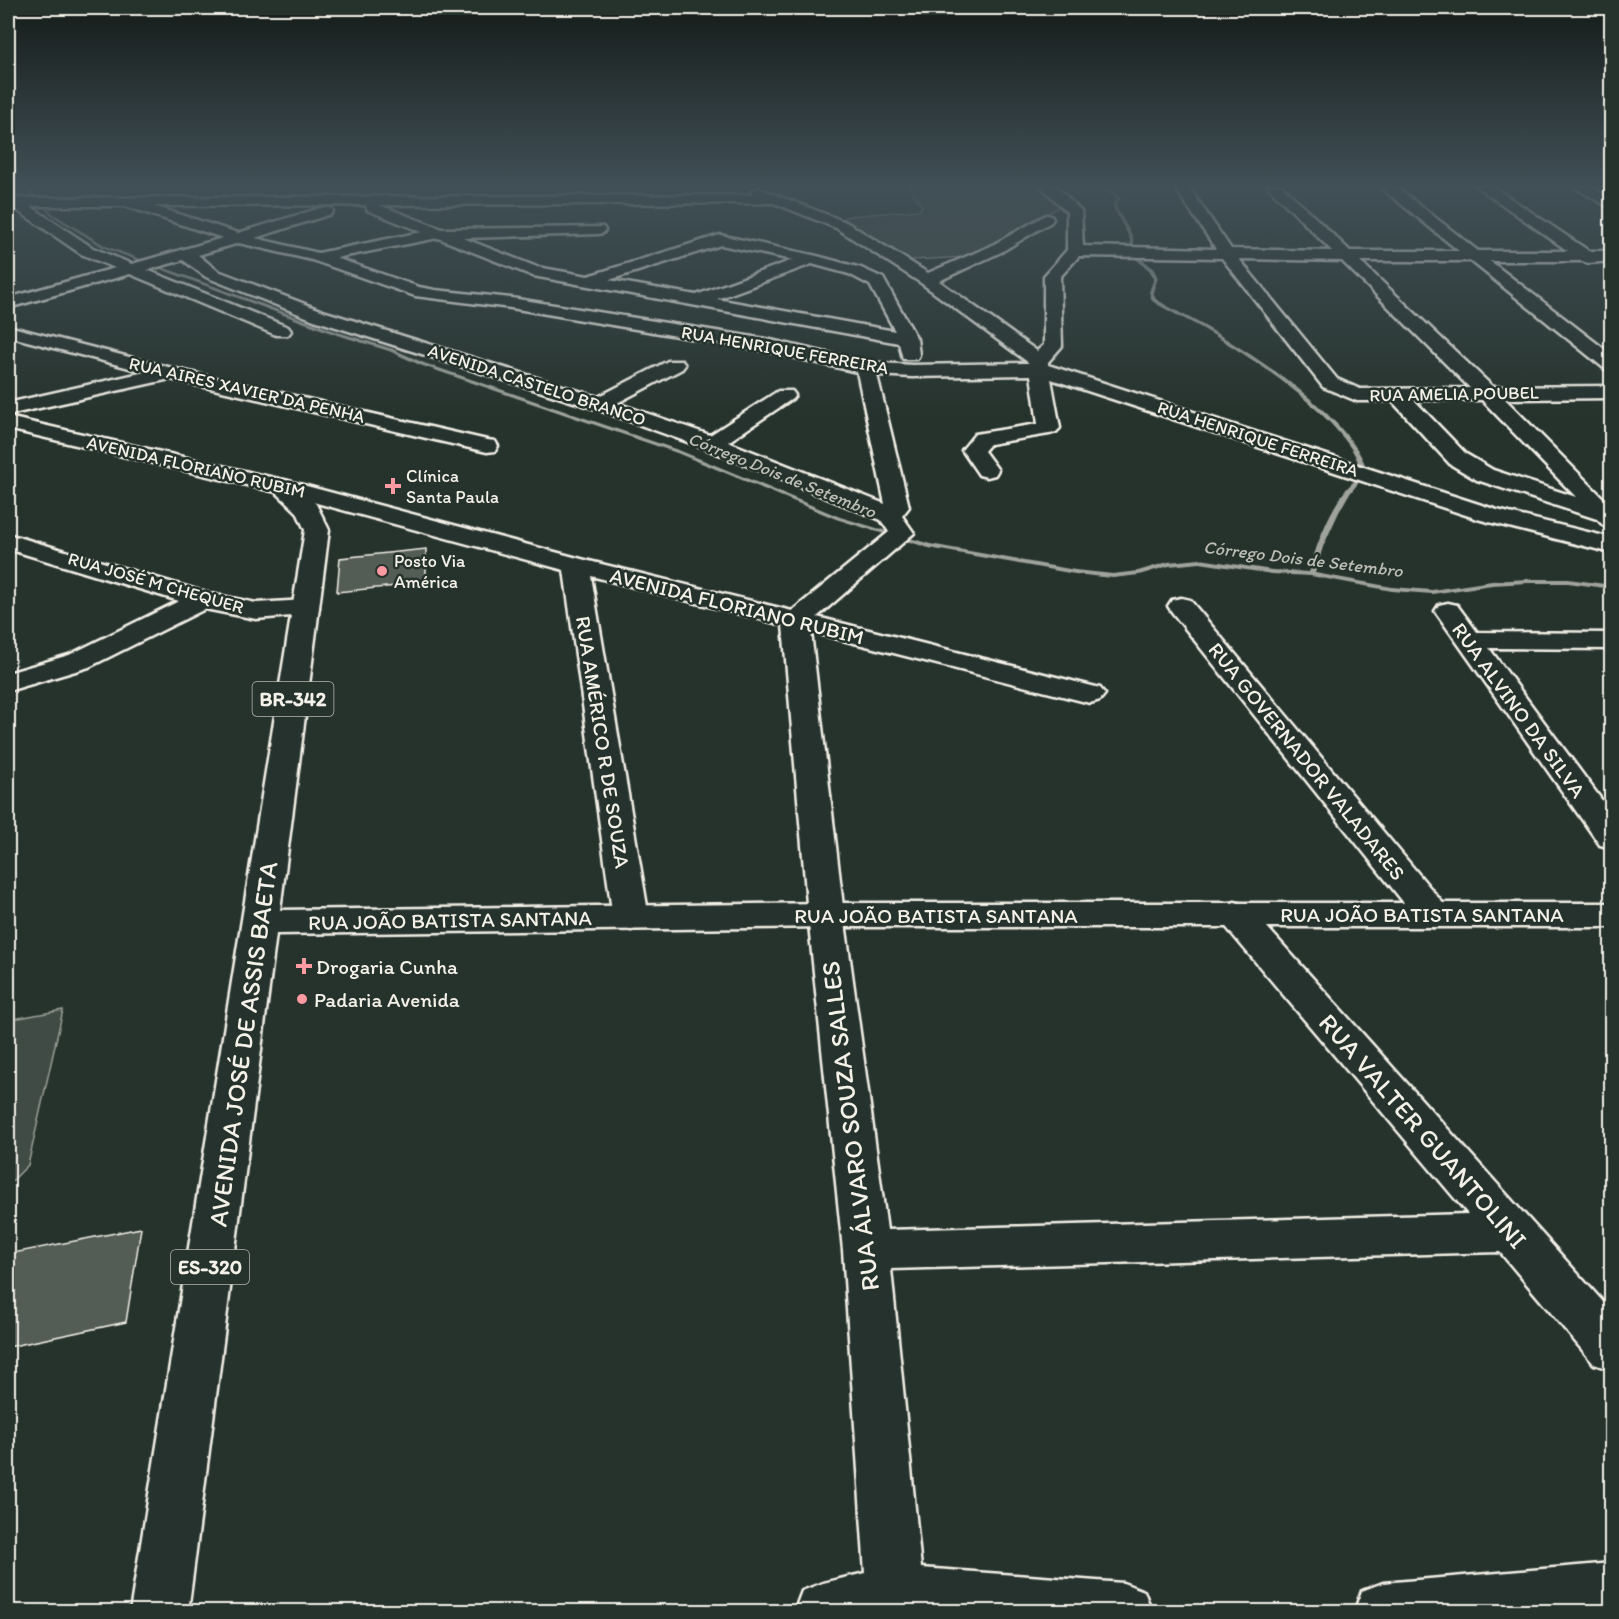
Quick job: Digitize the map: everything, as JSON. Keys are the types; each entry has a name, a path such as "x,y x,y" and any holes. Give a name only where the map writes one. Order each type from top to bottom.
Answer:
{"street":[{"path":"113,262 282,331"},
{"path":"8,303 158,262"},
{"name":"AVENIDA CASTELO BRANCO","path":"196,262 212,274 320,316 600,404 712,443 896,524"},
{"name":"RUA HENRIQUE FERREIRA","path":"330,262 435,296 511,303 766,345 866,368 912,371 1039,365 1489,515 1611,546"},
{"path":"508,262 533,271 588,282 908,339"},
{"path":"533,271 547,262"},
{"path":"588,282 652,262"},
{"path":"697,301 804,262"},
{"path":"820,262 855,271 877,282 908,339 912,371"},
{"path":"898,262 927,280 1039,365 1049,428 983,439 973,450 987,470"},
{"path":"927,280 968,262"},
{"path":"1039,365 1053,346 1052,276 1065,262"},
{"name":"RUA AMELIA POUBEL","path":"1233,262 1330,383 1357,395 1611,392"},
{"path":"1354,262 1608,517"},
{"path":"1479,262 1611,365"},
{"name":"RUA AIRES XAVIER DA PENHA","path":"8,331 170,373 487,446"},
{"path":"1590,348 1611,348"},
{"path":"600,404 675,365"},
{"path":"796,621 878,551 896,524 897,507 866,368"},
{"path":"8,410 170,373"},
{"path":"1398,395 1458,459 1485,475 1608,517"},
{"path":"712,443 785,396"},
{"name":"AVENIDA FLORIANO RUBIM","path":"8,423 284,487 576,566 1090,694"},
{"path":"284,487 308,509 317,530"},
{"name":"AVENIDA FLORIANO RUBIM","path":"317,530 350,519 385,514"},
{"name":"AVENIDA JOSÉ DE ASSIS BAETA","path":"159,1611 317,530"},
{"name":"RUA JOSÉ M CHEQUER","path":"8,541 202,600 256,611 306,608"},
{"name":"RUA AMÉRICO R DE SOUZA","path":"576,566 631,918"},
{"path":"8,682 79,661 202,600"},
{"name":"RUA GOVERNADOR VALADARES","path":"1181,606 1432,915"},
{"name":"RUA ALVINO DA SILVA","path":"1448,611 1611,838"},
{"name":"RUA ÁLVARO SOUZA SALLES","path":"796,621 826,915 866,1250 895,1595"},
{"path":"1469,640 1611,641"},
{"name":"RUA VALTER GUANTOLINI","path":"1235,914 1611,1348"},
{"name":"RUA JOÃO BATISTA SANTANA","path":"261,922 826,915 1611,915"},
{"path":"866,1250 1511,1232"},
{"path":"1383,1611 1467,1608 1611,1592"},
{"path":"823,1611 895,1595 1123,1611"}],"shaded area":[{"path":"63,1010 28,1165 8,1185 8,1020"}],"building":[{"name":"Posto Via América","path":"426,549 426,583 337,592 340,558"},
{"path":"141,1228 126,1322 8,1347 8,1254"}],"waterway":[{"name":"Córrego Dois de Setembro","path":"144,262 336,333 391,350 422,364 679,452 838,518 929,546 1075,572 1113,576 1139,573 1168,564 1200,561 1272,572 1311,574"},
{"path":"1142,262 1151,269 1156,278 1151,292 1154,300 1232,345 1300,393 1341,431 1355,450 1364,469"},
{"path":"1311,574 1336,512 1357,481"},
{"name":"Córrego Dois de Setembro","path":"1311,574 1392,589 1432,592 1492,583 1528,581 1568,581 1612,587"}],"place":[{"name":"Clínica Santa Paula","path":"393,486"},
{"name":"Posto Via América","path":"382,571"},
{"name":"Drogaria Cunha","path":"304,966"},
{"name":"Padaria Avenida","path":"302,999"}]}
